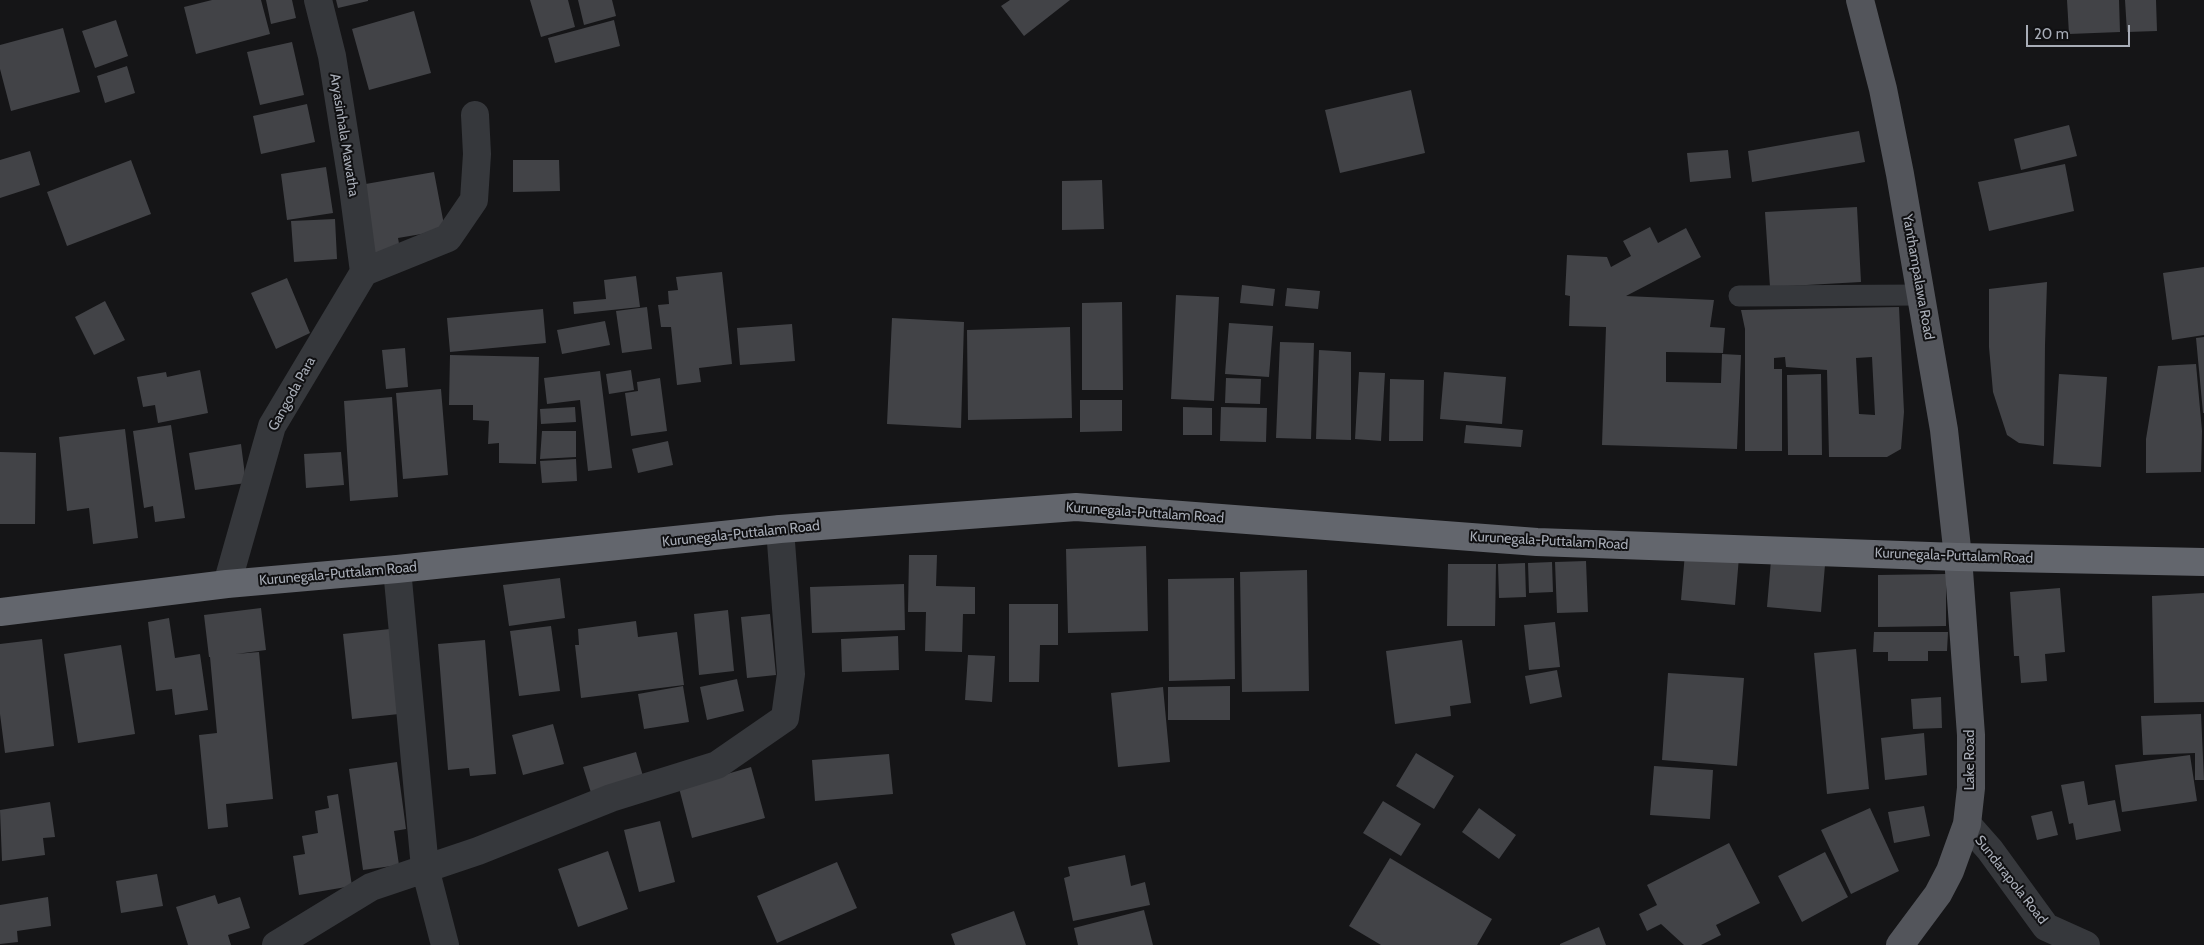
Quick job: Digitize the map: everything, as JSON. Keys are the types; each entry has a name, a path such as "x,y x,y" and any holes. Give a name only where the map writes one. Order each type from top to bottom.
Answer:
{"highway":[{"name":"Kurunegala-Puttalam Road","path":"0,612 227,584 397,569 780,529 1076,507 1537,542 1958,557 2204,562"}],"main road":[{"name":"Yanthampalawa Road","path":"1860,0 1884,89 1922,295 1944,430 1958,557"},
{"name":"Lake Road","path":"1900,945 1938,894 1950,871 1967,824 1971,788 1971,735 1958,557"}],"street":[{"name":"Aryasinhala Mawatha","path":"318,0 332,56 364,272"},
{"path":"364,272 448,238 474,200 477,154 475,115"},
{"name":"Gangoda Para","path":"227,584 272,426 364,272"},
{"path":"276,945 371,887 528,832 611,798 717,765 785,718 790,674 780,529"},
{"path":"397,569 425,868 445,945"},
{"name":"Sundarapola Road","path":"1967,824 1990,850 2046,927 2086,945"}],"lane":[{"path":"1739,296 1922,295"}],"building":[{"path":"212,0 261,0 270,34 196,54 184,7"},
{"path":"266,0 292,0 296,18 271,24"},
{"path":"336,0 368,0 368,1 338,8"},
{"path":"530,0 568,0 575,27 541,37"},
{"path":"578,0 612,0 616,16 584,25"},
{"path":"1010,0 1070,0 1024,36 1001,6"},
{"path":"2067,0 2119,0 2120,32 2069,34"},
{"path":"2125,0 2156,0 2157,31 2127,32"},
{"path":"414,11 431,73 369,90 352,29"},
{"path":"116,20 128,56 95,68 82,31"},
{"path":"614,20 620,46 555,63 548,38"},
{"path":"63,28 80,92 11,111 0,69 0,45"},
{"path":"292,42 304,95 260,105 247,52"},
{"path":"127,66 135,93 105,103 97,76"},
{"path":"1411,90 1425,153 1340,173 1325,110"},
{"path":"307,104 315,142 261,154 253,116"},
{"path":"2069,125 2077,156 2021,170 2014,139"},
{"path":"1859,131 1865,162 1752,182 1748,151"},
{"path":"1728,150 1731,178 1690,182 1687,153"},
{"path":"30,151 40,185 0,198 0,160"},
{"path":"131,160 151,214 67,246 47,192"},
{"path":"513,160 559,160 560,191 513,192"},
{"path":"2065,164 2074,211 1989,231 1978,182"},
{"path":"326,167 333,213 287,220 281,174"},
{"path":"434,172 445,230 398,238 400,249 368,255 360,185"},
{"path":"1102,180 1104,229 1062,230 1062,181"},
{"path":"1857,207 1861,282 1770,287 1765,212"},
{"path":"335,219 337,259 294,262 291,221"},
{"path":"1650,227 1658,243 1686,228 1701,257 1626,296 1714,300 1710,327 1725,328 1723,353 1666,352 1666,382 1721,383 1722,354 1741,355 1737,449 1602,445 1606,327 1569,326 1570,296 1565,295 1567,255 1607,257 1611,267 1631,256 1623,241"},
{"path":"2204,267 2204,335 2172,340 2163,273"},
{"path":"722,272 732,364 699,368 701,382 677,385 671,327 661,327 658,305 669,304 668,291 678,290 676,277"},
{"path":"636,276 640,307 574,314 573,302 606,299 604,280"},
{"path":"287,278 310,333 276,349 251,293"},
{"path":"2047,282 2044,446 2019,443 2007,435 1993,392 1989,347 1989,289"},
{"path":"1242,285 1275,289 1273,306 1240,303"},
{"path":"1287,288 1320,291 1318,309 1285,306"},
{"path":"1176,295 1219,297 1214,401 1171,399"},
{"path":"105,301 125,340 94,355 75,317"},
{"path":"1122,302 1123,390 1082,390 1082,303"},
{"path":"647,307 652,349 622,353 616,311"},
{"path":"1899,307 1904,412 1901,449 1887,457 1829,457 1827,370 1786,367 1785,357 1774,358 1774,369 1782,369 1782,451 1745,451 1745,329 1741,310","holes":["1872,357 1875,415 1859,414 1856,358"]},
{"path":"543,309 546,343 450,352 447,318"},
{"path":"892,318 964,322 961,428 887,424"},
{"path":"605,321 610,345 562,354 557,330"},
{"path":"1229,323 1273,326 1269,377 1225,374"},
{"path":"792,324 795,361 740,365 737,328"},
{"path":"1070,327 1072,418 968,420 967,330"},
{"path":"2204,337 2204,413 2203,413 2196,338"},
{"path":"1280,342 1314,343 1311,439 1276,438"},
{"path":"405,348 408,387 386,389 382,350"},
{"path":"1319,350 1351,352 1351,440 1316,439"},
{"path":"450,355 539,357 536,464 499,463 499,443 488,444 489,421 473,420 473,405 449,405"},
{"path":"2196,364 2202,431 2201,472 2146,473 2146,439 2158,366"},
{"path":"200,370 208,413 158,423 155,405 143,407 137,377 166,372 167,377"},
{"path":"631,370 634,390 609,394 606,374"},
{"path":"600,371 612,468 588,471 580,400 547,404 544,378"},
{"path":"1359,372 1385,373 1381,441 1355,439"},
{"path":"1444,372 1506,377 1502,424 1440,419"},
{"path":"1821,374 1822,455 1788,455 1787,375"},
{"path":"2059,374 2107,377 2101,467 2053,464"},
{"path":"660,378 667,431 631,436 625,393 638,391 637,382"},
{"path":"1226,378 1261,379 1260,404 1225,403"},
{"path":"1390,379 1424,380 1423,441 1389,441"},
{"path":"441,389 448,475 403,479 396,393"},
{"path":"392,397 398,497 350,501 344,401"},
{"path":"1080,400 1122,400 1122,431 1080,432"},
{"path":"575,407 576,422 541,424 540,409"},
{"path":"1183,407 1212,408 1212,435 1183,435"},
{"path":"1221,407 1267,408 1266,442 1220,441"},
{"path":"171,425 185,518 155,522 153,506 144,508 133,431"},
{"path":"1466,425 1523,430 1521,447 1464,443"},
{"path":"125,429 138,538 93,544 89,508 67,511 59,437"},
{"path":"542,431 576,431 576,457 540,459"},
{"path":"668,441 673,465 638,473 632,449"},
{"path":"241,444 246,483 195,490 189,453"},
{"path":"0,452 36,453 35,524 0,524"},
{"path":"341,452 344,485 306,488 304,454"},
{"path":"576,459 577,481 542,483 540,461"},
{"path":"1146,546 1148,631 1068,633 1066,549"},
{"path":"1685,553 1739,557 1735,605 1681,600"},
{"path":"909,555 937,555 936,586 975,587 975,614 963,614 962,652 925,651 926,612 908,612"},
{"path":"1771,560 1825,565 1821,612 1767,607"},
{"path":"1586,561 1588,612 1557,613 1555,562"},
{"path":"1552,562 1553,592 1529,593 1528,563"},
{"path":"1525,563 1526,597 1499,598 1498,564"},
{"path":"1448,564 1496,564 1495,626 1447,626"},
{"path":"1307,570 1309,691 1242,692 1240,572"},
{"path":"1946,574 1946,626 1878,627 1878,575"},
{"path":"560,578 565,618 509,626 503,585"},
{"path":"1234,578 1235,679 1169,681 1168,579"},
{"path":"904,584 905,630 812,633 810,587"},
{"path":"2060,588 2065,652 2045,654 2047,681 2021,683 2019,656 2014,656 2010,592"},
{"path":"2204,593 2204,702 2154,703 2152,596"},
{"path":"1009,604 1058,604 1058,645 1040,645 1039,682 1009,682"},
{"path":"261,608 266,650 236,654 259,652 273,799 226,804 228,827 208,829 199,735 217,733 204,615"},
{"path":"728,610 734,671 699,675 694,614"},
{"path":"770,614 776,675 747,678 741,617"},
{"path":"169,618 175,658 200,654 208,710 175,715 172,689 156,691 148,622"},
{"path":"636,621 638,637 677,632 684,685 581,698 575,645 579,645 578,629"},
{"path":"1555,622 1560,667 1529,670 1524,625"},
{"path":"551,626 560,691 519,696 510,631"},
{"path":"390,629 399,714 352,719 343,634"},
{"path":"1874,632 1948,632 1947,651 1928,651 1928,661 1888,661 1888,652 1873,652"},
{"path":"898,636 899,670 842,672 841,639"},
{"path":"42,639 54,746 5,753 0,714 0,644"},
{"path":"485,640 496,774 470,776 469,768 448,770 438,644"},
{"path":"1462,640 1471,703 1450,706 1451,716 1395,724 1386,651"},
{"path":"121,645 135,734 78,743 64,654"},
{"path":"1856,649 1869,789 1827,794 1814,653"},
{"path":"968,655 995,656 992,702 965,700"},
{"path":"1557,670 1562,697 1530,704 1525,676"},
{"path":"1668,673 1744,678 1737,766 1662,760"},
{"path":"737,679 744,711 707,720 700,687"},
{"path":"683,686 689,722 644,729 638,694"},
{"path":"1230,686 1230,720 1168,720 1168,687"},
{"path":"1163,687 1170,762 1118,767 1111,693"},
{"path":"1941,697 1942,728 1913,729 1911,699"},
{"path":"2201,714 2204,780 2195,780 2195,753 2143,755 2141,716"},
{"path":"553,724 564,764 523,775 512,735"},
{"path":"1924,733 1927,775 1885,780 1881,738"},
{"path":"636,752 645,783 593,799 583,767"},
{"path":"1416,753 1454,776 1434,809 1396,786"},
{"path":"889,754 893,794 815,801 812,760"},
{"path":"2190,755 2197,801 2122,812 2115,765"},
{"path":"397,762 406,829 394,831 399,865 363,870 349,769"},
{"path":"1654,766 1713,770 1710,819 1650,815"},
{"path":"751,767 765,818 692,838 679,788"},
{"path":"2084,781 2088,805 2115,800 2121,831 2076,840 2073,823 2069,824 2061,785"},
{"path":"338,794 352,886 299,895 293,856 305,854 302,836 318,833 315,811 329,808 327,796"},
{"path":"1383,801 1421,824 1401,856 1363,833"},
{"path":"50,802 55,837 43,838 45,855 2,861 0,810"},
{"path":"1924,806 1930,836 1894,843 1888,812"},
{"path":"1479,808 1516,835 1499,859 1462,832"},
{"path":"1870,808 1899,871 1851,894 1821,830"},
{"path":"2052,811 2058,835 2037,840 2031,816"},
{"path":"660,821 675,882 639,892 624,830"},
{"path":"1729,843 1760,903 1716,925 1721,935 1701,945 1684,945 1661,924 1647,931 1639,914 1657,905 1647,885"},
{"path":"608,851 628,909 578,927 558,869"},
{"path":"1825,852 1848,897 1802,922 1778,876"},
{"path":"1125,855 1131,886 1145,882 1150,905 1073,921 1064,878 1070,876 1068,867"},
{"path":"1390,858 1492,919 1477,945 1381,945 1349,926"},
{"path":"837,862 857,908 777,943 757,896"},
{"path":"157,874 163,906 121,913 116,881"},
{"path":"215,895 218,904 240,897 250,928 228,935 231,945 188,945 176,907"},
{"path":"48,897 51,926 17,931 18,942 0,944 0,905"},
{"path":"1144,910 1153,945 1078,945 1074,928"},
{"path":"1014,911 1026,945 955,945 951,934"},
{"path":"1599,927 1606,945 1560,945 1560,944"}]}
